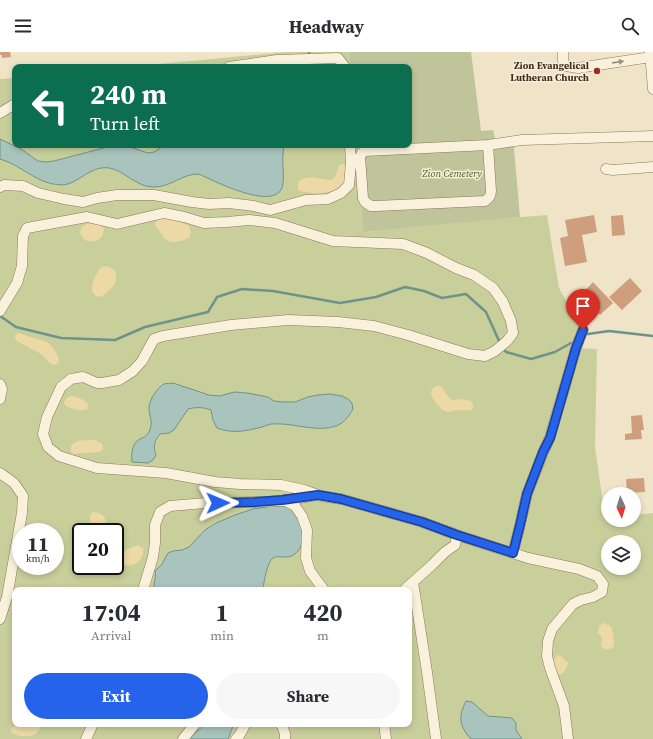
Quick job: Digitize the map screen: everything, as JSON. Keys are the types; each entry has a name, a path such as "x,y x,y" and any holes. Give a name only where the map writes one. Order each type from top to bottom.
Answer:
{"street":[{"path":"563,52 563,61 566,66 578,68 650,55 653,89"},
{"path":"250,64 277,60 338,58 343,64"},
{"path":"0,113 12,106"},
{"path":"488,145 492,191 491,195 485,201 371,206 365,202 363,198 360,157 365,151 488,145 522,140 653,136"},
{"path":"0,187 4,185 23,186 38,193 83,202 117,195 154,195 192,202 209,204 229,203 254,206 270,210 306,200 328,198 342,193 349,185 351,163 350,148"},
{"path":"606,169 613,170 653,167"},
{"path":"0,310 17,283 22,266 23,236 27,228 87,216 117,224 164,213 204,223 248,220 275,223 333,241 403,244 427,253 456,268 474,274 493,288 503,302 511,321 513,333 506,342 485,356 468,354 374,326 338,322 288,320 223,326 163,336 154,339 142,361 134,371 119,380 96,383 83,377 71,379 61,387 47,417 43,434 48,447 59,456 96,468 166,473 215,482 240,484 280,484 318,495 341,499 387,511 528,558 579,569 597,576 603,584 602,592 593,597 572,604 552,629 548,640 546,656 564,706 568,739"},
{"path":"513,553 527,494 550,438 576,348 583,330"},
{"path":"0,384 2,388 0,399"},
{"path":"0,473 14,483 23,496 22,513 7,597 0,619"},
{"path":"144,587 153,557 155,525 160,512 170,506 284,500 318,495"},
{"path":"284,500 295,506 302,516 307,530 306,558 310,571 322,587"},
{"path":"407,587 444,552 455,545 457,535"},
{"path":"413,582 436,739"},
{"path":"86,739 92,727"},
{"path":"182,739 192,727"},
{"path":"236,739 239,737 243,727"},
{"path":"282,727 285,734 285,739"},
{"path":"384,727 386,739"}],"green space":[{"path":"285,52 349,52 351,64 159,64"},
{"name":"Zion Cemetery","path":"349,52 471,52 481,131 493,130 495,140 513,137 520,217 363,232 357,148 412,148 412,64 351,64"},
{"path":"12,78 12,148 357,148 363,232 547,215 559,288 580,325 574,348 597,349 595,447 601,489 601,527 641,527 641,514 653,513 653,739 0,739 0,79"}],"sand":[{"path":"344,164 349,173 344,183 339,188 322,193 309,193 298,190 298,182 309,177 331,180 335,177 339,165"},
{"path":"158,219 174,219 189,226 191,232 189,238 173,242 164,238 155,224"},
{"path":"92,223 104,228 103,234 97,240 88,241 83,238 80,232 82,227"},
{"path":"106,266 116,273 115,282 109,291 99,297 93,292 92,284 100,268"},
{"path":"18,333 47,342 58,356 59,362 54,365 52,364 43,355 17,341 15,335"},
{"path":"438,385 452,400 463,399 471,401 473,405 472,410 446,412 443,410 436,404 431,394 432,389"},
{"path":"70,396 77,397 84,401 88,404 88,409 76,410 65,405 64,402"},
{"path":"93,440 100,442 103,446 102,451 72,454 71,446 74,443"},
{"path":"93,512 103,515 106,523 91,523 90,515"},
{"path":"138,545 143,548 143,555 139,561 130,566 124,564 124,552"},
{"path":"604,623 610,626 613,633 614,646 609,649 601,646 602,638 598,633 599,626"},
{"path":"558,655 568,663 563,673 560,675 556,672 554,665 554,661"},
{"path":"13,727 40,727 38,732 30,736 20,736 11,732"}],"water":[{"path":"0,139 12,145 12,148 21,149 38,161 46,162 103,148 133,148 148,153 154,152 160,148 284,148 282,188 276,194 267,196 256,196 229,188 199,174 193,174 159,187 147,186 136,182 114,169 109,168 96,169 67,184 52,184 0,159"},
{"path":"173,383 209,395 220,396 234,392 247,393 268,397 274,401 282,402 295,402 308,397 330,394 342,396 348,399 352,403 353,409 348,417 341,423 328,428 271,424 250,430 229,431 217,428 213,420 211,410 205,408 188,409 174,430 169,433 160,434 155,442 156,455 153,460 148,463 132,462 132,454 135,443 146,436 149,432 151,422 149,405 152,398 161,386"},
{"path":"280,505 290,508 295,513 301,524 303,537 300,549 296,553 290,557 275,557 271,560 266,572 263,587 154,587 155,571 162,564 168,553 189,547 205,530 216,523 253,509"},
{"path":"466,701 472,702 488,716 512,718 516,723 516,730 522,739 471,739 464,730 461,721 463,707"},
{"path":"202,727 232,727 228,739 189,739"}],"building":[{"path":"0,52 10,52 11,57 2,58"},
{"path":"594,215 597,232 582,235 587,262 565,266 560,238 568,236 565,220"},
{"path":"623,215 625,235 612,236 611,216"},
{"path":"630,278 642,291 622,310 609,297"},
{"path":"593,282 613,303 600,315 581,295"},
{"path":"642,415 644,430 641,430 642,439 625,440 625,434 632,433 631,416"},
{"path":"644,478 645,492 641,492 641,487 627,487 626,479"}],"waterway":[{"path":"0,316 16,327 61,338 115,340 145,327 208,312 217,297 242,289 273,291 340,303 376,297 405,287 424,291 442,298 466,294 486,312 500,343"},
{"path":"588,334 609,331 653,336"},
{"path":"502,347 506,352 531,359 555,352 571,343"}],"place":[{"name":"Zion Evangelical Lutheran Church","path":"597,71"}],"route":[{"path":"218,503 282,500 318,495 341,499 387,511 513,553 527,494 550,438 576,348 583,330"}]}
